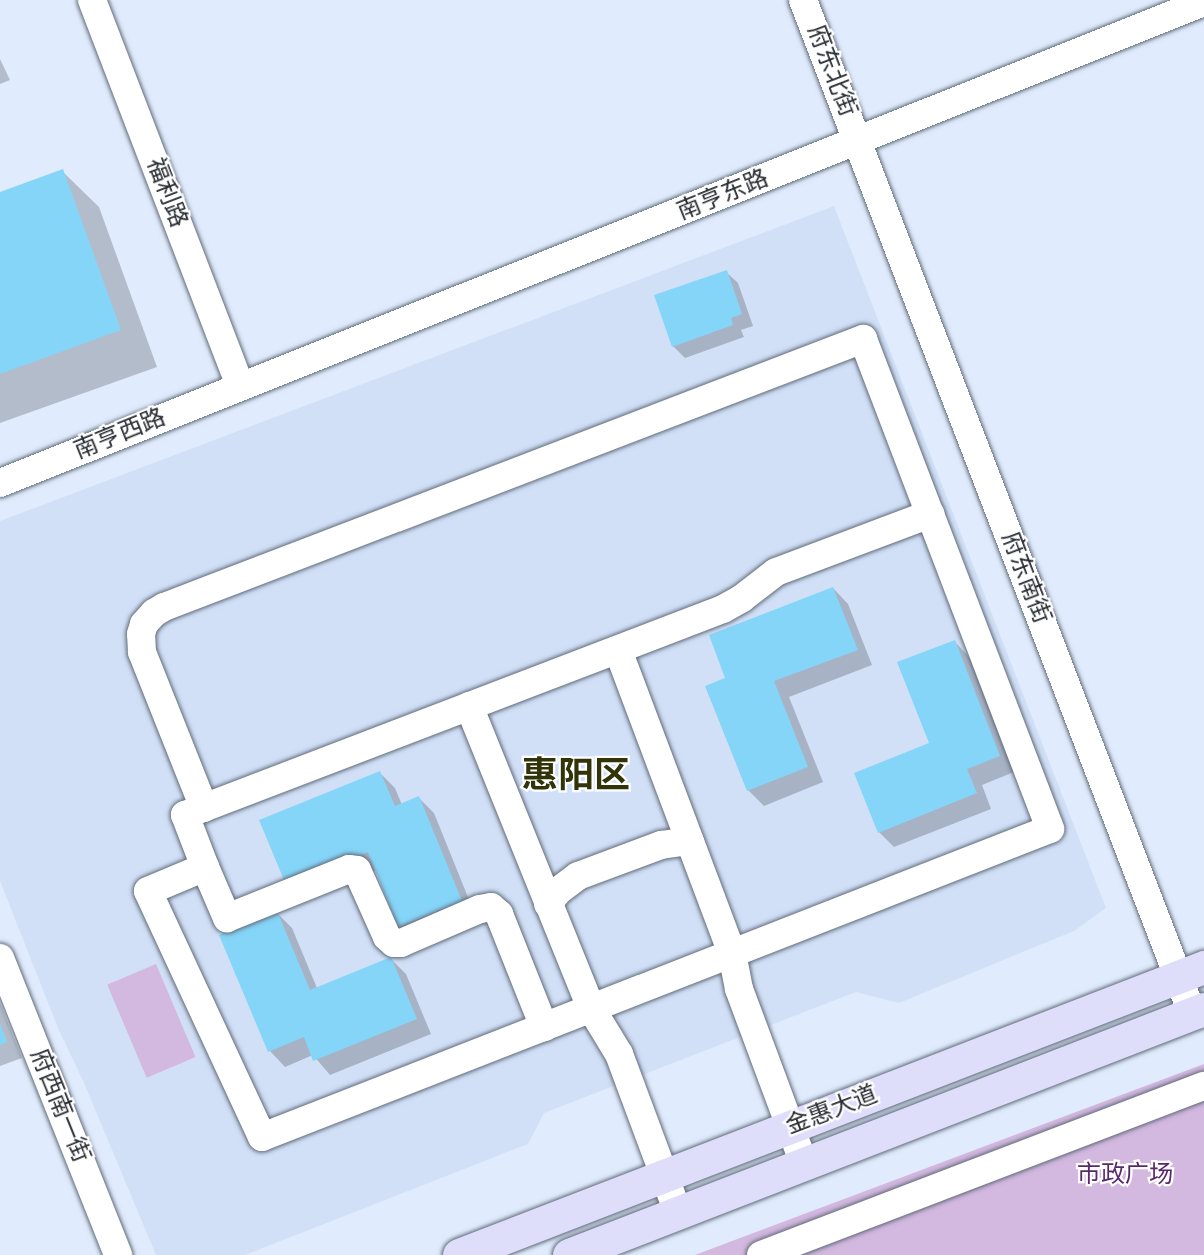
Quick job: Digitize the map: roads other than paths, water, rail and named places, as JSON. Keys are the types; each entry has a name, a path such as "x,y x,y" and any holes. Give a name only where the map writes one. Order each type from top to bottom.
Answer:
{"main road":[{"name":"金惠大道","path":"459,1255 1191,972"},
{"name":"金惠大道","path":"569,1255 1198,1011"}],"street":[{"name":"福利路","path":"93,0 240,386"},
{"name":"府东北街","path":"804,0 858,142"},
{"name":"南亨东路","path":"240,386 858,142 1204,2"},
{"name":"府东南街","path":"858,142 1191,972 1198,1011"},
{"path":"204,808 142,652 141,634 144,624 164,607 863,339 1050,829 262,1137 148,891 206,867"},
{"name":"南亨西路","path":"0,483 240,386"},
{"path":"544,1027 499,914 491,907 480,909 401,943 394,943 387,937 357,870 349,869 227,918 185,815 723,609 776,572 930,514"},
{"path":"618,650 732,953 740,989 804,1164"},
{"path":"470,706 591,1008 619,1054 678,1213"},
{"path":"548,904 558,891 578,876 660,845 690,841"},
{"name":"府西南一街","path":"0,958 118,1255"},
{"path":"761,1255 1204,1086"}],"district":[{"name":"惠阳区","path":"576,777"}],"park label":[{"name":"市政广场","path":"1125,1176"}]}
